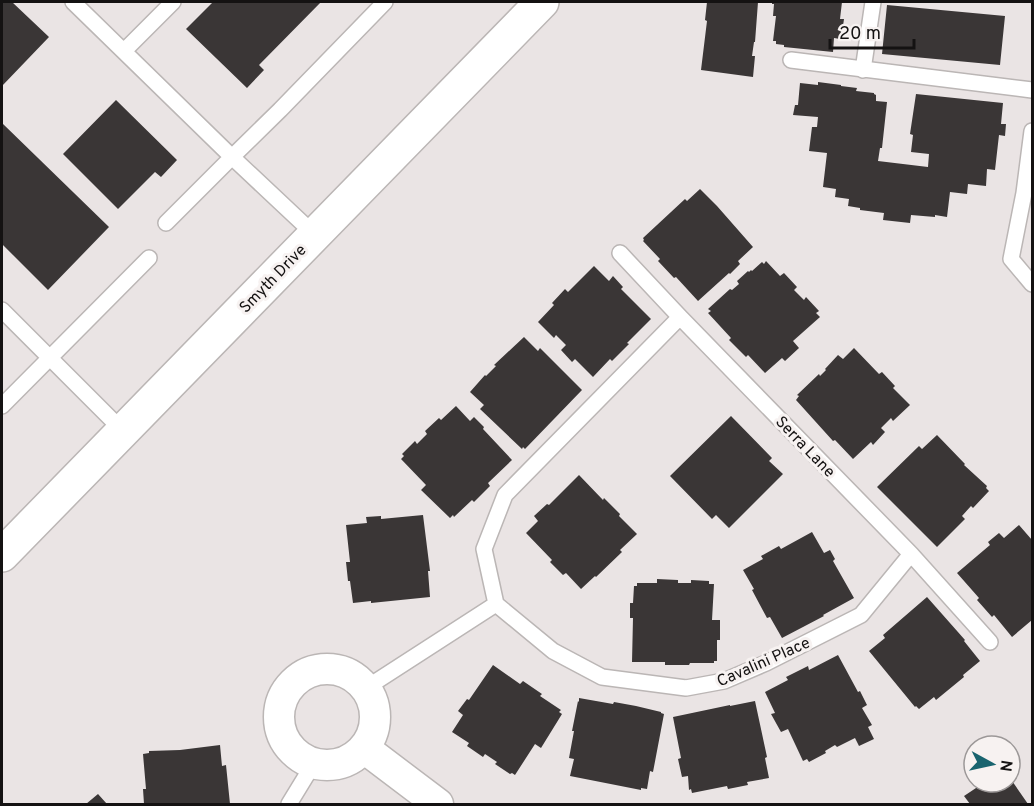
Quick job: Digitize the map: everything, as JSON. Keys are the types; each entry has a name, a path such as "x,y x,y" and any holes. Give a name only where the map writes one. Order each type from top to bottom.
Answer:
{"street":[{"name":"Smyth Drive","path":"2,555 542,2"},
{"path":"327,668 342,670 355,677 366,688 372,699 375,724 364,748 354,757 341,763 327,765 314,763 300,756 289,746 281,732 279,717 281,702 288,688 298,677 312,670 327,668"},
{"path":"364,748 438,804"}],"lane":[{"path":"73,2 314,234"},
{"path":"124,51 173,2"},
{"path":"166,223 385,2"},
{"path":"863,70 873,2"},
{"path":"791,60 1032,90"},
{"path":"1032,130 1028,194 1011,259 1032,284"},
{"name":"Serra Lane","path":"620,253 911,554 990,642"},
{"path":"2,406 149,258"},
{"path":"2,309 123,431"},
{"path":"366,688 496,604 484,549 505,495 680,317"},
{"name":"Cavalini Place","path":"496,604 553,651 602,677 686,688 724,681 766,663 861,615 911,554"},
{"path":"289,804 314,763"}],"building":[{"path":"2,2 12,2 49,37 2,86"},
{"path":"213,2 321,2 259,65 264,70 247,88 186,29"},
{"path":"707,2 758,2 752,56 755,56 753,77 701,70"},
{"path":"772,2 842,2 840,19 844,19 843,26 840,39 834,38 833,52 784,47 784,45 776,44 776,41 773,41 776,16 773,16 774,4"},
{"path":"887,5 1005,16 1000,65 882,54"},
{"path":"818,82 857,88 856,91 874,93 876,101 887,102 882,148 880,148 878,161 928,167 929,154 911,152 913,135 910,134 916,94 1003,103 1001,124 1006,124 1005,136 999,135 995,170 987,169 986,186 968,184 967,194 950,192 947,217 911,215 910,223 883,220 884,213 848,206 849,199 835,197 836,189 823,187 827,153 809,151 812,127 817,127 818,117 793,115 795,105 798,105 800,83 818,85"},
{"path":"116,100 177,160 161,177 155,172 118,209 63,154"},
{"path":"2,123 109,227 48,290 2,244"},
{"path":"700,189 753,247 738,261 740,264 730,274 698,301 658,261 660,259 643,241 643,238 685,199 687,201"},
{"path":"766,261 780,276 784,273 797,287 794,290 804,300 806,297 819,311 816,313 820,317 793,341 799,348 785,361 782,358 765,373 729,340 731,338 708,313 711,311 708,309 739,284 737,281 748,271 752,271"},
{"path":"594,266 609,281 613,276 623,287 621,289 651,319 612,361 610,359 593,377 575,359 572,362 561,350 566,345 556,335 554,338 538,322 565,289 568,292"},
{"path":"524,337 538,351 540,348 582,390 525,449 523,447 522,449 480,409 484,405 470,392"},
{"path":"854,348 879,374 882,372 895,386 893,388 910,405 893,421 891,418 881,428 885,432 873,445 871,442 853,459 835,440 833,441 796,400 799,396 797,395 819,374 820,376 838,355 843,359"},
{"path":"456,406 470,421 474,417 512,460 488,483 490,486 474,502 472,500 450,518 421,490 426,485 401,459 404,456 402,454 415,441 417,444 427,434 425,431"},
{"path":"731,416 772,458 769,461 783,474 729,528 716,515 712,519 670,476"},
{"path":"937,435 987,486 989,491 973,508 971,506 962,516 965,519 937,547 877,487 919,446 922,449"},
{"path":"579,475 620,514 619,516 637,534 620,550 622,552 581,589 566,573 563,575 550,562 552,560 526,533 538,521 534,516 547,504 549,505"},
{"path":"423,515 430,571 428,571 430,597 353,603 346,562 350,562 346,525 367,523 366,517 381,516 381,519"},
{"path":"1019,525 1032,540 1032,620 1012,637 994,615 992,617 977,600 979,598 957,573 990,545 988,542 999,533 1004,538"},
{"path":"812,532 824,553 830,550 835,559 833,561 854,598 782,638 770,617 767,618 743,570 763,559 761,556 779,546 781,549"},
{"path":"657,579 678,580 678,583 691,583 691,580 709,581 709,584 714,584 712,620 720,620 717,661 690,663 689,665 632,662 633,618 630,618 630,603 633,603 634,586 637,586 637,583 657,583"},
{"path":"927,597 965,640 980,661 936,700 934,697 919,709 869,651 885,638 883,635"},
{"path":"838,655 867,705 862,708 872,725 868,727 874,739 859,746 855,738 837,747 835,745 809,762 807,759 803,761 788,729 781,732 771,714 775,713 765,692 788,680 786,677 808,666 809,670"},
{"path":"493,665 520,684 523,681 542,694 540,696 561,710 559,712 562,714 541,748 535,744 515,775 495,764 497,762 485,754 483,757 467,746 469,743 452,732 463,715 458,711 467,699 469,700"},
{"path":"579,698 636,706 664,714 653,772 650,771 647,789 641,788 641,790 570,776 574,759 569,758 574,731 572,731"},
{"path":"755,701 769,778 747,782 748,785 728,789 727,786 692,793 691,789 689,790 688,776 682,777 678,759 681,758 673,717"},
{"path":"220,745 222,766 226,765 230,804 144,804 143,789 146,789 143,754 149,751"},
{"path":"98,794 107,804 86,804"},
{"path":"967,794 1021,794 1028,804 970,804 964,796"}]}
